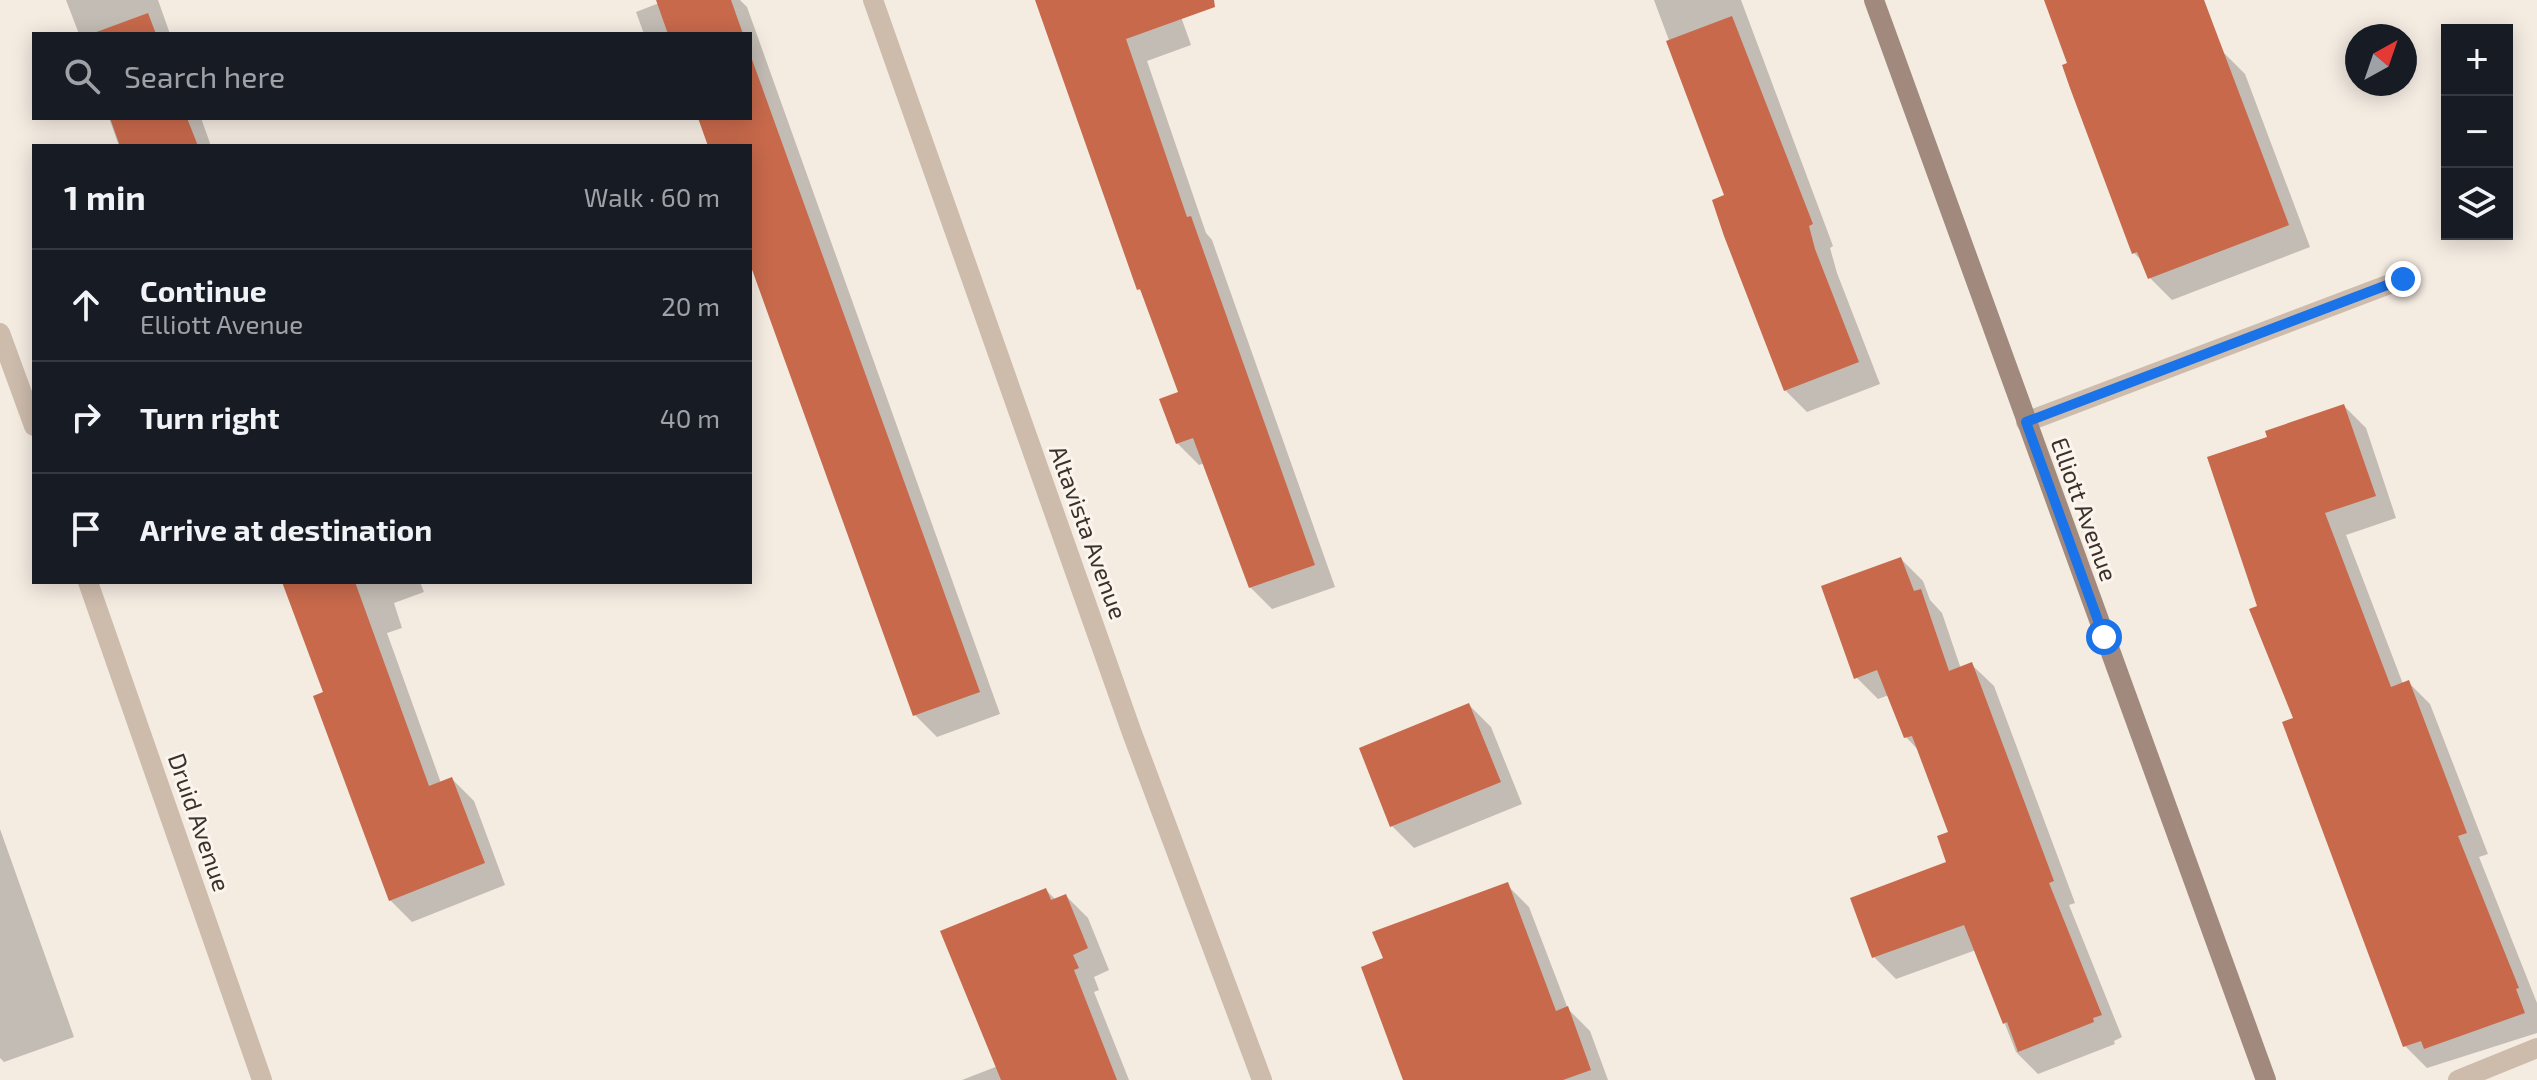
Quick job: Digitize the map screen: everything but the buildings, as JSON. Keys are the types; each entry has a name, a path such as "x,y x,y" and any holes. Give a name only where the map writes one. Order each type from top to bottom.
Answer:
{"street":[{"name":"Altavista Avenue","path":"873,0 1132,733 1262,1080"},
{"name":"Elliott Avenue","path":"1874,0 2266,1080"},
{"path":"2026,422 2403,279"},
{"path":"0,333 32,421"},
{"name":"Druid Avenue","path":"89,584 262,1080"},
{"path":"2458,1080 2537,1048"}],"route":[{"path":"2104,637 2026,422 2403,279"}]}
